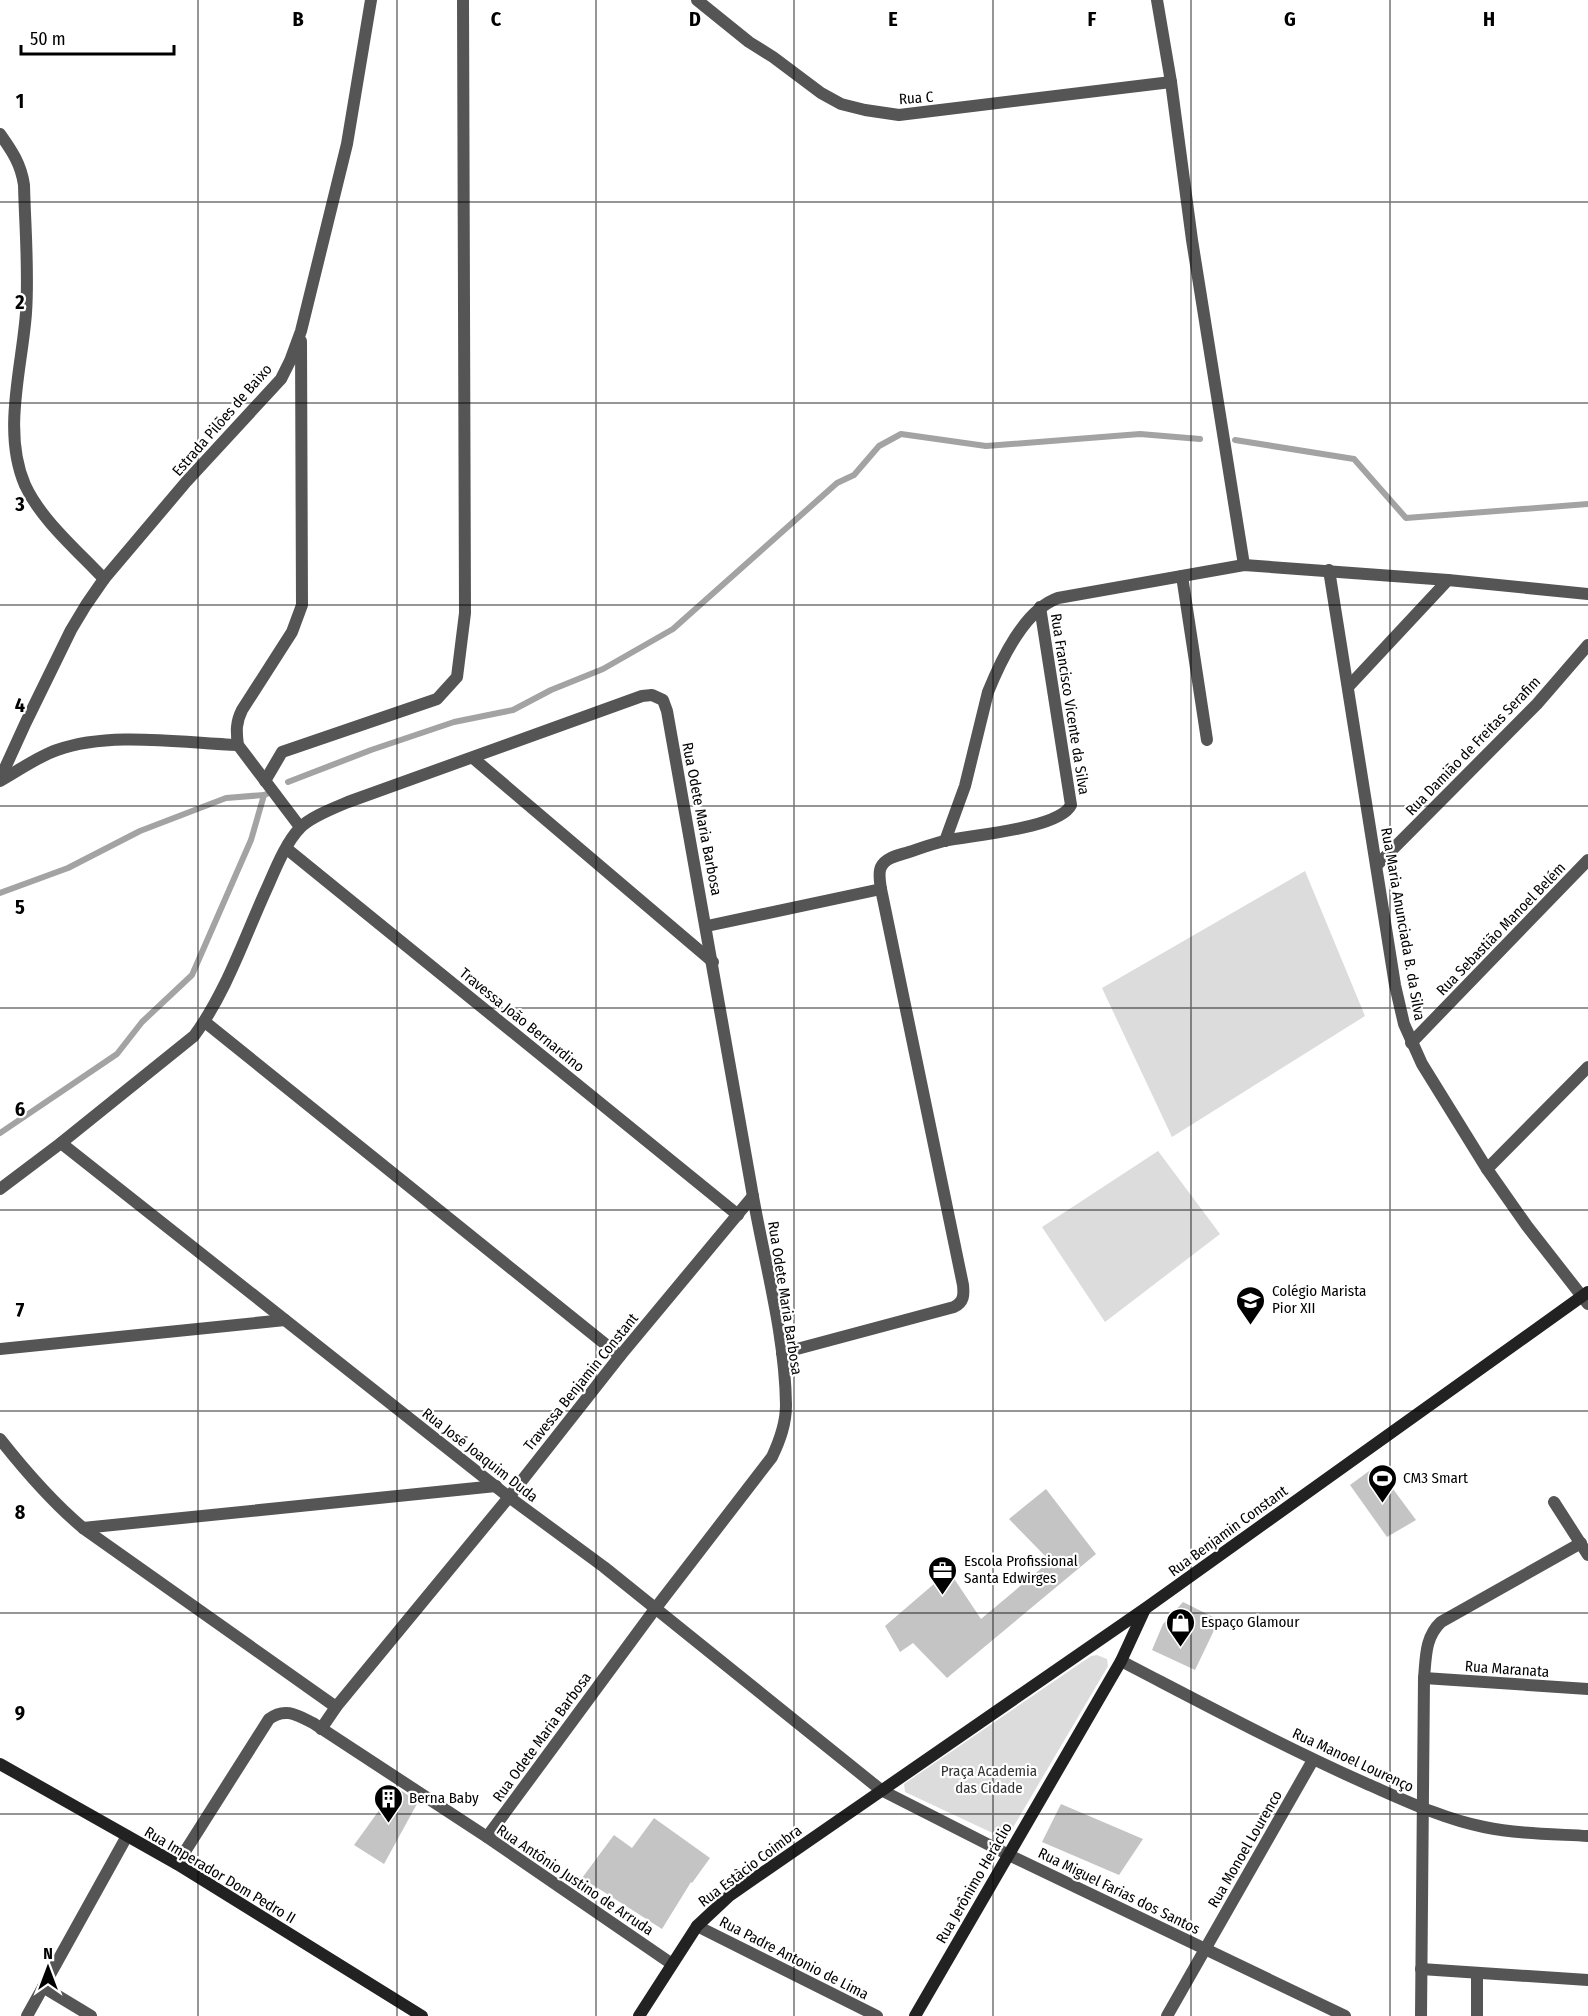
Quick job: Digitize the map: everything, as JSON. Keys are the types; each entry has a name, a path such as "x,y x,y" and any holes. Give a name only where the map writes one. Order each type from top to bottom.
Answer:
{"main road":[{"name":"Rua Benjamin Constant","path":"881,1790 1146,1608 1586,1297"},
{"name":"Rua Jerônimo Heráclio","path":"915,2016 1121,1661 1146,1608"},
{"name":"Rua Imperador Dom Pedro II","path":"0,1764 177,1864 422,2016"},
{"name":"Rua Estàcio Coimbra","path":"639,2016 697,1926 729,1896 881,1790"}],"street":[{"name":"Estrada Pilões de Baixo","path":"0,780 71,630 104,579 186,482 281,379 290,361 301,331 347,144 371,0"},
{"path":"265,781 282,752 437,699 458,678 465,613 463,0"},
{"name":"Rua C","path":"697,0 749,42 821,93 841,104 865,110 899,115 910,114 1171,82"},
{"path":"1157,0 1171,82 1195,263 1244,565"},
{"path":"0,134 14,152 21,168 24,185 26,301 15,434 19,464 26,485 41,512 104,579"},
{"path":"300,827 238,745 237,721 249,698 292,632 302,604 301,331"},
{"path":"782,1353 954,1307 963,1298 963,1285 879,873 885,861 891,858 945,841 965,786 988,692 1011,645 1031,615 1040,607 1058,598 1244,565 1448,580 1588,594"},
{"name":"Rua Maria Anunciada B. da Silva","path":"1329,570 1395,985 1411,1043 1487,1169 1527,1226 1586,1297"},
{"path":"1182,576 1207,740"},
{"path":"1349,686 1448,580"},
{"name":"Rua Francisco Vicente da Silva","path":"945,841 1005,831 1049,820 1064,814 1071,805 1040,607"},
{"name":"Rua Damião de Freitas Serafim","path":"1377,864 1537,704 1588,645"},
{"name":"Rua Odete Maria Barbosa","path":"473,758 642,696 658,697 663,700 667,711 707,926 782,1353 786,1407 781,1439 772,1457 655,1609 487,1838"},
{"path":"0,780 54,751 92,742 115,740 238,745"},
{"path":"0,1189 185,1044 205,1022 287,849 300,827 321,814 348,802 473,758 713,962"},
{"name":"Travessa João Bernardino","path":"287,849 738,1215"},
{"name":"Rua Sebastião Manoel Belém","path":"1411,1043 1588,860"},
{"path":"707,926 881,890"},
{"path":"205,1022 620,1356"},
{"path":"1487,1169 1588,1067"},
{"name":"Rua José Joaquim Duda","path":"61,1143 509,1497 604,1567 881,1790"},
{"name":"Travessa Benjamin Constant","path":"321,1729 336,1707 509,1497 620,1356 753,1196"},
{"path":"0,1349 285,1320"},
{"path":"0,1439 31,1478 83,1528 336,1707"},
{"path":"83,1528 496,1486"},
{"path":"1554,1502 1588,1555"},
{"path":"1421,2016 1424,1678 1428,1639 1432,1630 1441,1622 1581,1543"},
{"name":"Rua Manoel Lourenço","path":"1121,1661 1313,1760 1422,1808 1483,1827 1522,1833 1588,1836"},
{"name":"Rua Maranata","path":"1424,1678 1588,1689"},
{"name":"Rua Antônio Justino de Arruda","path":"177,1864 269,1719 277,1713 287,1713 300,1717 321,1729 672,1964"},
{"name":"Rua Monoel Lourenco","path":"1167,2016 1313,1760"},
{"name":"Rua Miguel Farias dos Santos","path":"881,1790 1007,1854 1345,2016"},
{"path":"27,2016 127,1836"},
{"name":"Rua Padre Antonio de Lima","path":"697,1926 877,2016"},
{"path":"1421,1970 1588,1980"},
{"path":"1477,1973 1477,2016"},
{"path":"43,1987 91,2016"}],"green space":[{"path":"1305,871 1365,1016 1172,1137 1102,988"},
{"path":"1158,1151 1220,1234 1105,1322 1042,1227"},
{"name":"Praça Academia das Cidade","path":"1097,1655 1107,1659 1108,1666 1008,1836 999,1836 905,1792 904,1784 1091,1656"}],"building":[{"name":"CM3 Smart","path":"1376,1466 1416,1520 1387,1537 1350,1485"},
{"name":"Escola Profissional Santa Edwirges","path":"1046,1489 1096,1554 947,1678 913,1643 900,1652 885,1626 949,1571 981,1619 1050,1561 1009,1519"},
{"path":"1183,1602 1219,1620 1195,1670 1152,1650 1163,1624"},
{"name":"Berna Baby","path":"396,1787 418,1802 384,1864 354,1845"},
{"path":"1061,1804 1143,1839 1119,1875 1042,1842"},
{"path":"654,1818 710,1858 691,1882 662,1929 582,1878 614,1835 632,1848"}],"waterway":[{"path":"288,782 371,750 454,722 513,710 551,690 603,669 673,629 837,483 854,475 879,446 901,434 986,446 1140,434 1200,439"},
{"path":"1235,440 1354,459 1406,518 1588,504"},
{"path":"0,1133 117,1054 142,1022 192,975 251,840 264,795 269,793"},
{"path":"0,893 68,868 140,831 226,798 264,795"}],"place":[{"name":"Colégio Marista Pior XII","path":"1251,1326"},
{"name":"CM3 Smart","path":"1382,1504"},
{"name":"Escola Profissional Santa Edwirges","path":"943,1596"},
{"name":"Espaço Glamour","path":"1180,1648"},
{"name":"Berna Baby","path":"388,1824"}]}
